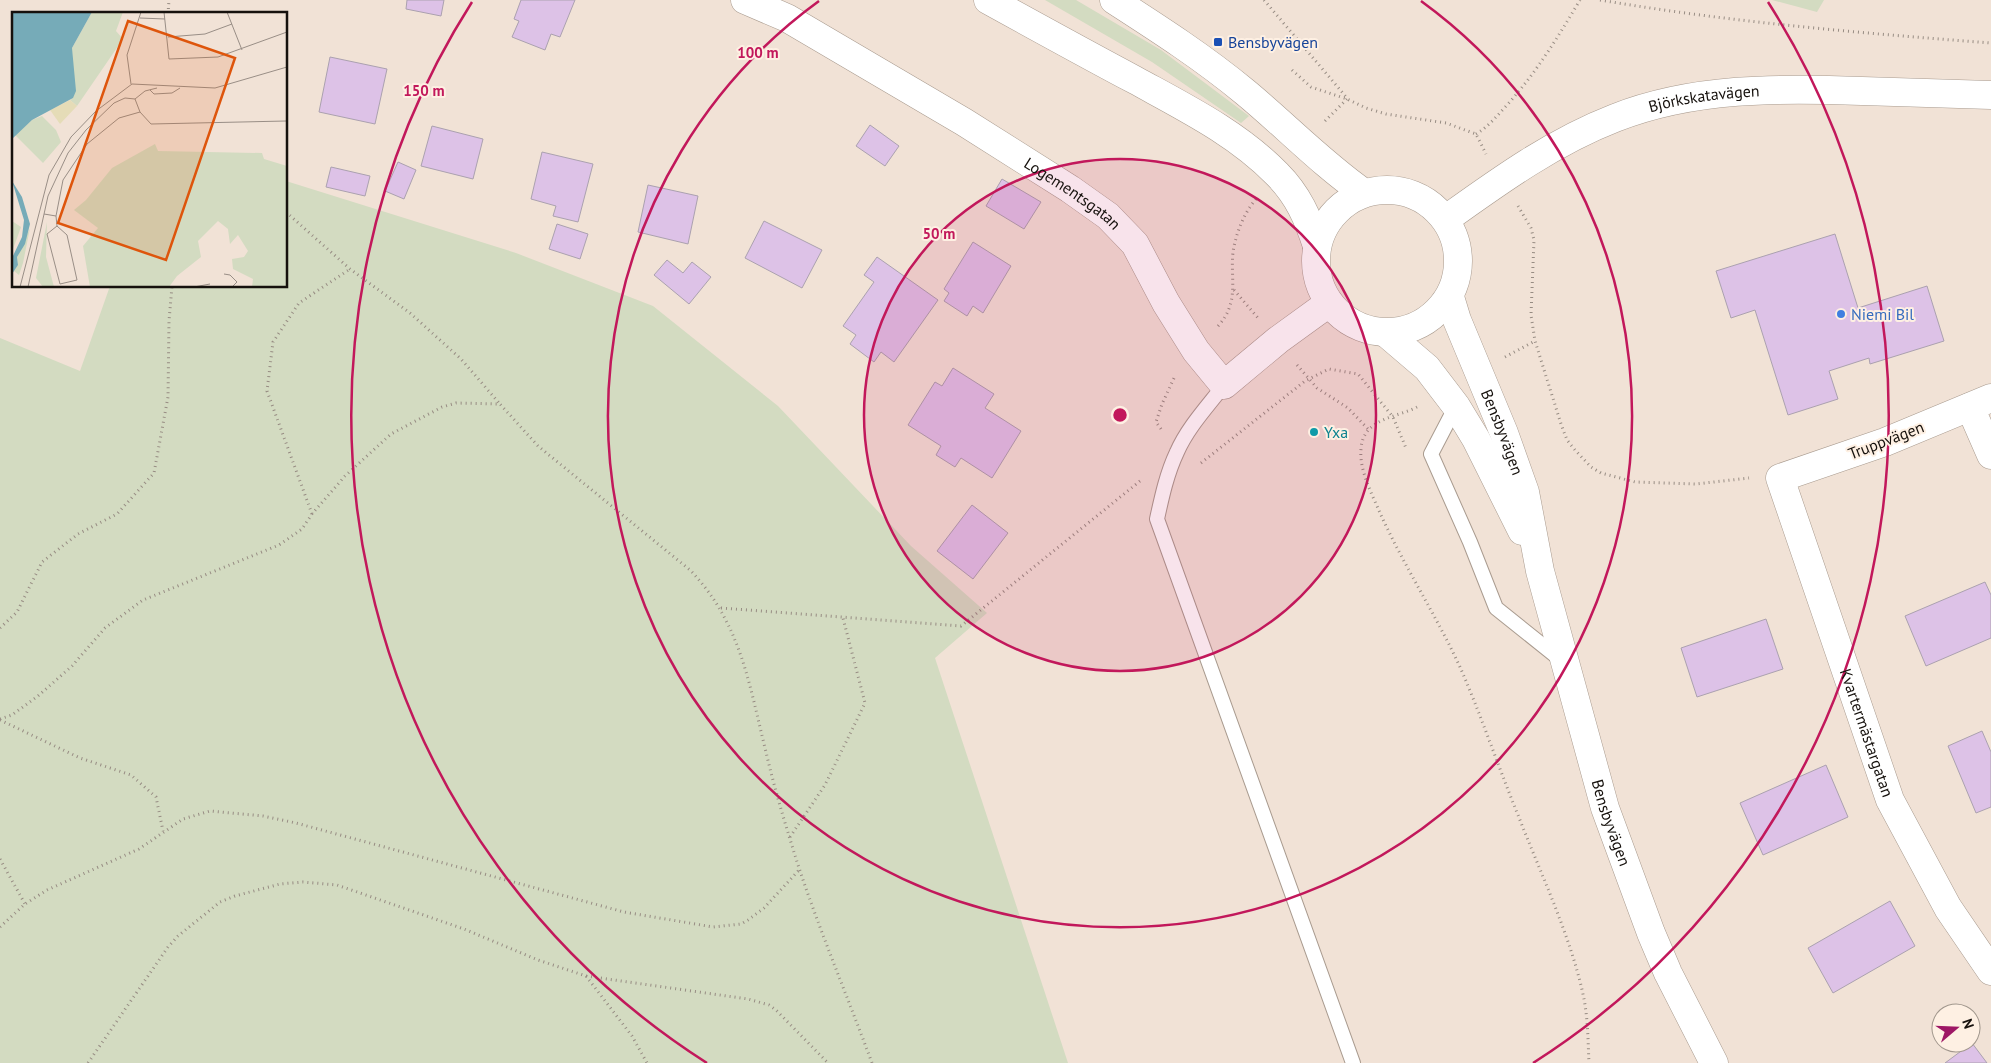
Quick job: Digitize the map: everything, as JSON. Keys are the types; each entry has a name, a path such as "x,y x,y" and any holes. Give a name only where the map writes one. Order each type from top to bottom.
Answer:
{"main road":[{"name":"Logementsgatan","path":"744,0 787,18 956,117 1070,189 1108,216 1135,244 1166,303 1196,351 1224,386"},
{"path":"988,0 1228,134 1277,174 1291,190 1306,215 1317,246"},
{"path":"1114,0 1202,58 1245,92 1340,176 1364,192"},
{"name":"Björkskatavägen","path":"1446,219 1500,180 1551,149 1593,127 1642,110 1687,99 1749,91 1792,89 1991,95"},
{"path":"1385,188 1412,194 1433,206 1446,219 1456,241 1459,262 1450,297 1438,312 1407,330 1386,333 1352,324 1329,302 1318,281 1316,268 1317,246 1326,223 1343,204 1364,192 1385,188"},
{"name":"Bensbyvägen","path":"1450,297 1457,320 1504,433 1525,492 1540,571 1605,808 1668,973 1714,1063"},
{"path":"1224,386 1278,340 1329,302"},
{"name":"Bensbyvägen","path":"1386,333 1427,368 1450,398 1476,438 1540,571"},
{"path":"1980,402 1991,455"},
{"name":"Truppvägen","path":"1780,478 1884,442 1980,402"},
{"name":"Kvartermästargatan","path":"1780,478 1890,800 1948,908 1991,972"}],"lane":[{"path":"1224,386 1192,426 1178,451 1165,485 1157,519 1353,1063"},
{"path":"1450,398 1432,454 1496,608 1565,663"}],"path":[{"path":"1264,0 1347,99 1311,87 1292,70"},
{"path":"1476,134 1486,128 1514,98 1548,55 1580,0"},
{"path":"1600,0 1743,20 1898,36 1991,43"},
{"path":"1277,174 1251,204 1241,224 1233,252 1234,290 1226,314 1222,322 1175,374 1156,422 1178,451 1195,467 1304,381 1329,369 1358,374 1394,417"},
{"path":"288,214 350,268 410,313 461,359 538,446 690,570 705,586 721,608 732,631 744,666 775,791 800,869 872,1063"},
{"path":"312,514 267,391 273,342 299,303 350,268"},
{"path":"0,628 17,612 42,562 78,534 117,514 154,473 168,397 169,321 172,288"},
{"path":"1535,341 1568,440 1591,467 1600,473 1635,482 1696,484 1742,478 1780,478"},
{"path":"1450,398 1415,408 1376,423 1368,429 1362,439 1360,449 1362,464 1367,481 1392,538 1460,667 1554,906 1576,968 1584,999 1589,1063"},
{"path":"0,719 12,715 38,696 72,666 105,628 143,600 279,545 302,529 312,514 345,476 391,434 407,424 456,403 500,404"},
{"path":"721,608 961,626 1178,451"},
{"path":"790,837 825,785 865,703 843,618"},
{"path":"0,719 80,758 131,775 156,797 164,831"},
{"path":"0,926 25,904 47,890 139,849 183,819 202,812 263,816 296,823 624,912 713,927 741,924 748,920 764,908 800,869"},
{"path":"0,859 25,904"},
{"path":"88,1063 168,947 178,936 220,902 280,884 303,882 336,885 464,929 538,960 586,976 748,999 769,1006 828,1063"},
{"path":"586,976 632,1036 647,1063"}],"green space":[{"path":"1045,0 1076,0 1161,50 1249,116 1241,123 1152,62"},
{"path":"1772,0 1824,0 1817,12"},
{"path":"288,182 516,253 653,306 778,406 911,546 987,613 935,658 1068,1063 0,1063 0,338 80,371 109,288 288,288"}],"building":[{"path":"407,0 444,0 441,16 406,9"},
{"path":"521,0 575,0 560,37 551,34 545,50 512,37 519,21 514,19"},
{"path":"330,57 387,69 375,124 319,112"},
{"path":"870,125 899,146 885,166 856,146"},
{"path":"432,126 483,139 473,179 421,166"},
{"path":"542,152 593,164 578,222 553,216 556,206 531,199"},
{"path":"398,162 416,170 404,199 385,191"},
{"path":"331,167 370,176 365,196 326,187"},
{"path":"1002,179 1041,202 1024,229 986,206"},
{"path":"648,185 698,196 688,244 638,232"},
{"path":"764,221 822,250 802,288 745,258"},
{"path":"557,224 588,234 580,259 549,249"},
{"path":"1835,234 1858,308 1927,286 1944,341 1870,364 1869,358 1829,371 1838,399 1788,415 1755,310 1731,318 1716,271"},
{"path":"973,242 1011,266 983,313 973,306 967,316 944,301 949,293 944,289"},
{"path":"877,257 938,300 894,362 881,352 874,362 850,344 856,335 843,326 874,282 864,275"},
{"path":"667,260 683,273 692,262 711,277 689,304 654,275"},
{"path":"953,368 994,394 985,408 1021,431 992,478 961,458 955,467 936,455 941,446 908,425 935,382 942,386"},
{"path":"972,505 1008,533 973,579 937,551"},
{"path":"1985,582 1991,595 1991,638 1926,666 1905,616"},
{"path":"1766,619 1783,669 1697,697 1681,648"},
{"path":"1982,731 1991,752 1991,807 1976,813 1948,746"},
{"path":"1826,765 1848,817 1763,855 1740,803"},
{"path":"1890,901 1915,946 1833,993 1808,948"},
{"path":"1958,1053 1980,1053 1987,1063 1945,1063"}],"place":[{"name":"Bensbyvägen","path":"1218,42"},
{"name":"Niemi Bil","path":"1841,314"},
{"name":"Yxa","path":"1314,432"}]}
